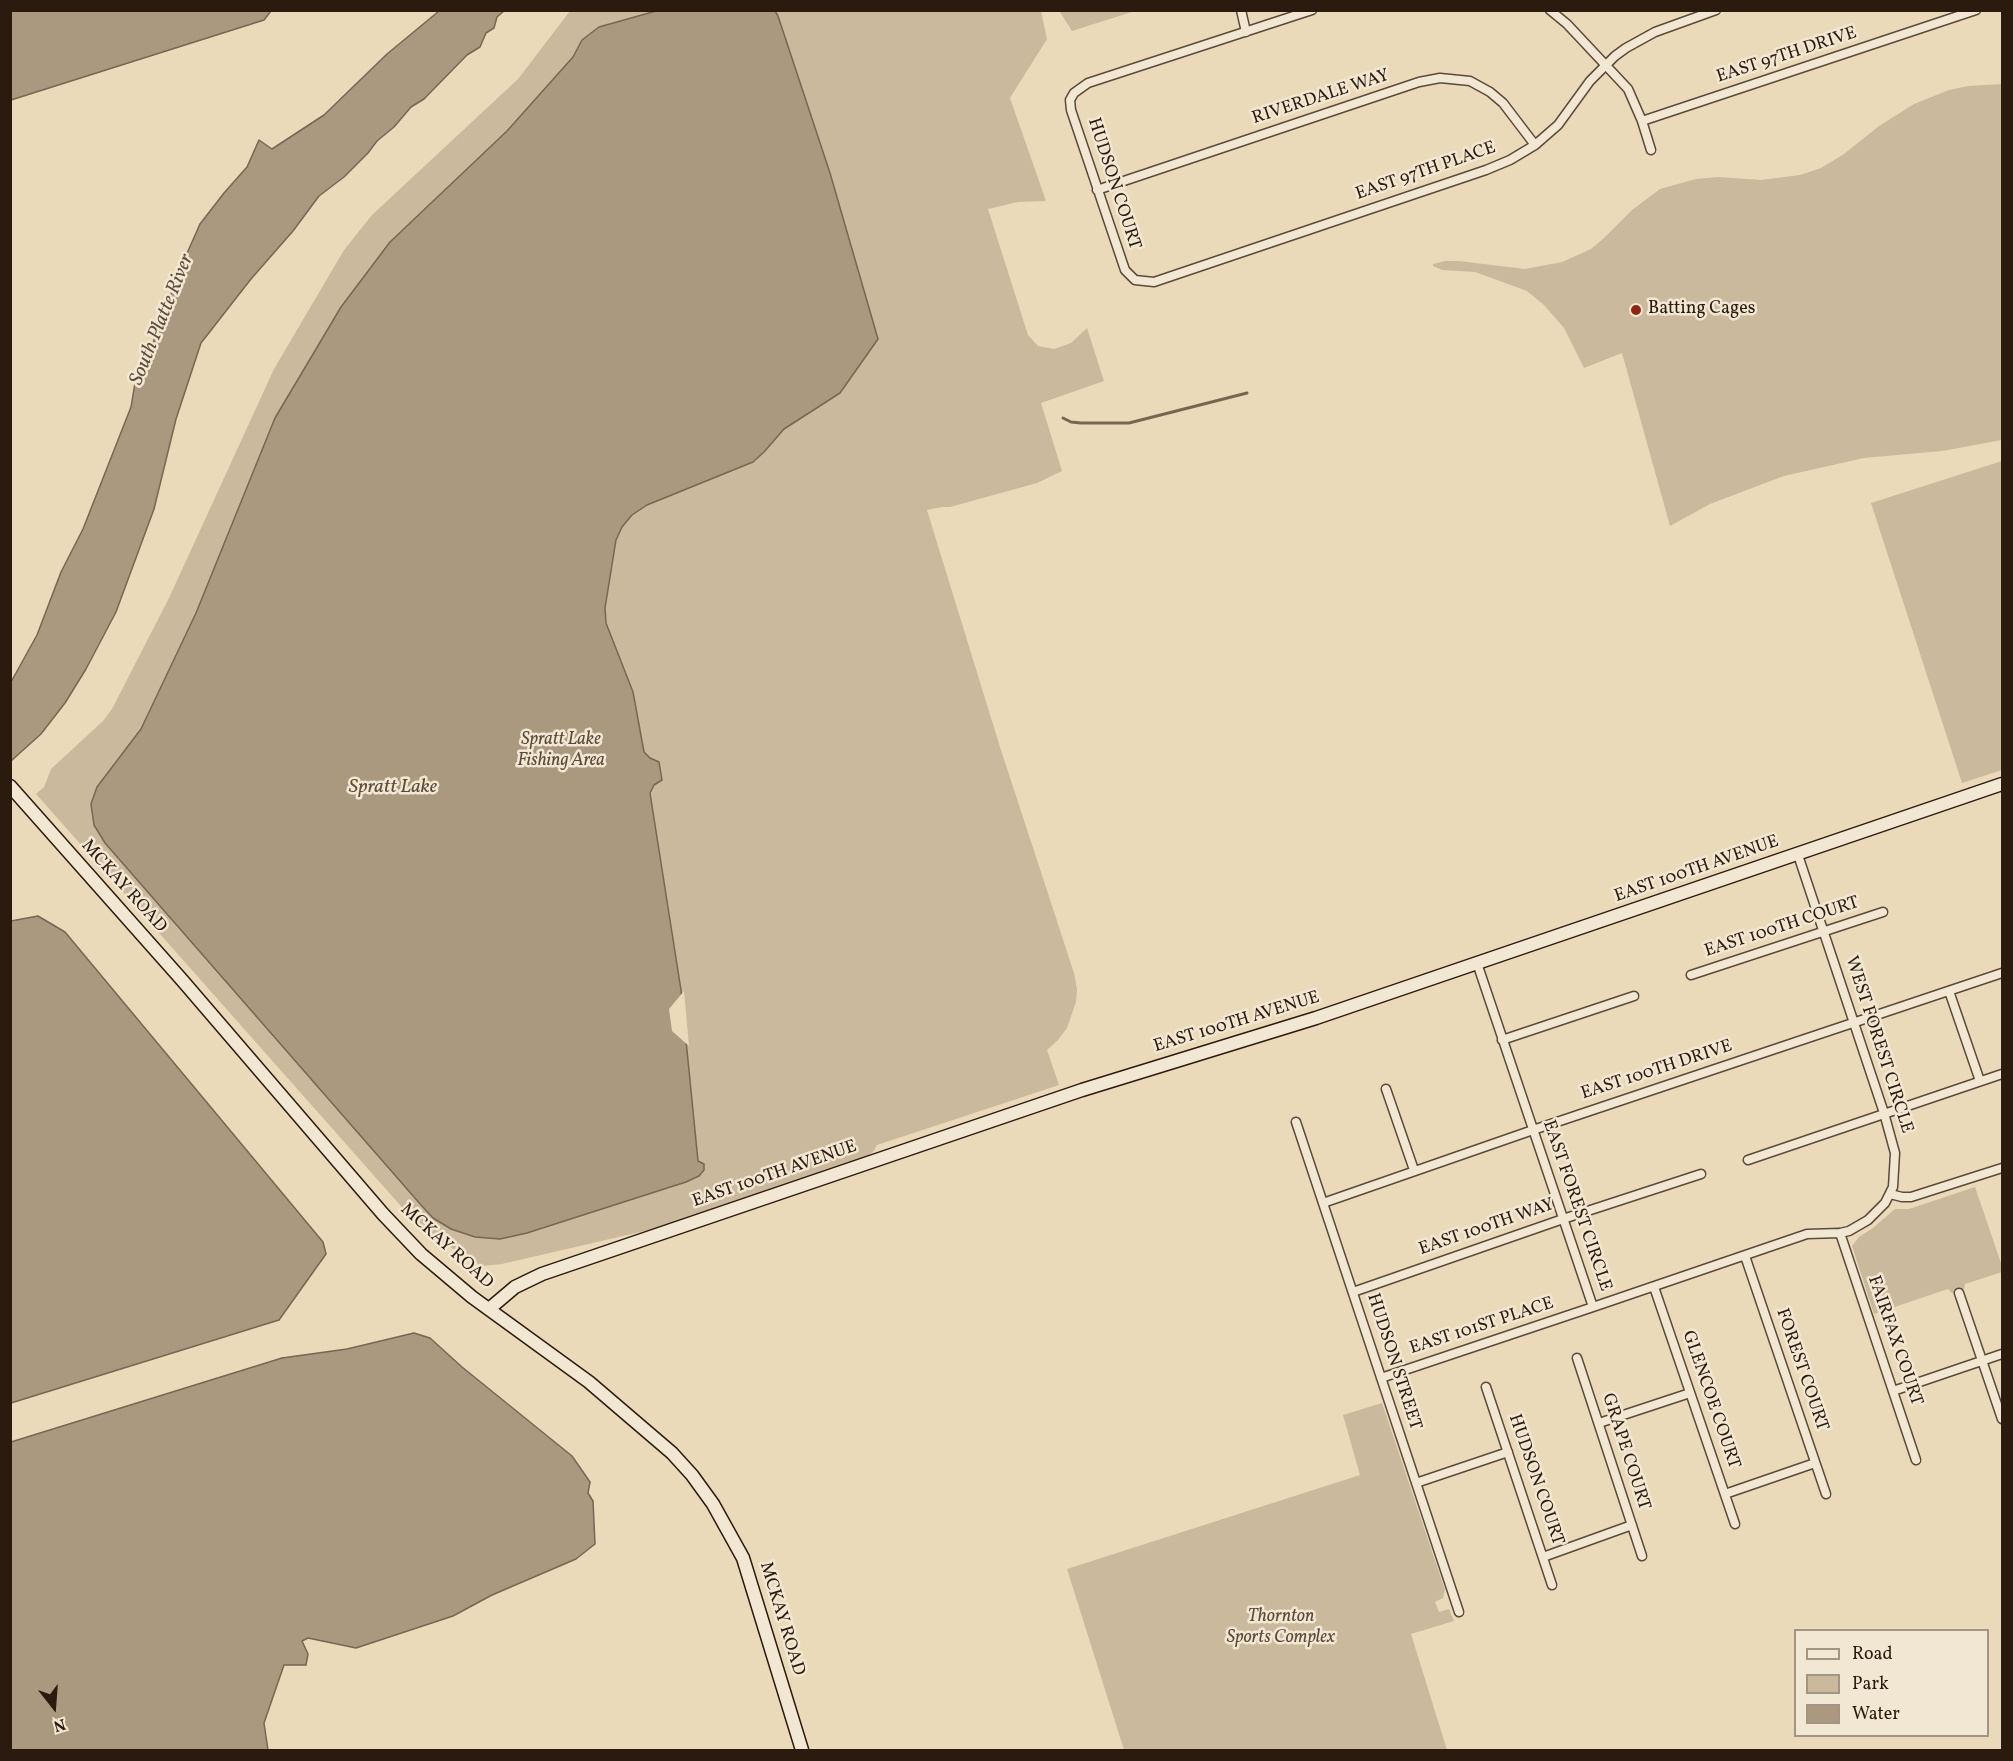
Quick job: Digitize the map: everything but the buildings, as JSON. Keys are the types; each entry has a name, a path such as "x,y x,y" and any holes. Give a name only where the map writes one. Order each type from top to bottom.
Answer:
{"street":[{"path":"1241,10 1246,32 1312,10"},
{"path":"1550,10 1567,24 1628,89 1651,150"},
{"name":"EAST 97TH PLACE","path":"1139,282 1154,282 1486,170 1521,155 1558,125 1590,81 1626,48 1655,32 1716,10"},
{"name":"EAST 97TH DRIVE","path":"1642,122 1976,10"},
{"name":"HUDSON COURT","path":"1139,282 1126,274 1071,110 1070,100 1077,90 1088,83 1246,32"},
{"name":"RIVERDALE WAY","path":"1098,190 1419,82 1440,78 1470,81 1490,92 1503,103 1535,145"},
{"name":"EAST 100TH AVENUE","path":"489,1309 515,1287 553,1270 1082,1090 1316,1018 2002,784"},
{"name":"MCKAY ROAD","path":"10,786 182,980 382,1214 421,1254 489,1309 598,1389 672,1453 699,1484 730,1531 744,1558 802,1750"},
{"name":"WEST FOREST CIRCLE","path":"1745,1256 1808,1234 1840,1233 1868,1220 1885,1203 1895,1179 1895,1153 1884,1113 1798,855"},
{"name":"EAST 100TH COURT","path":"1691,975 1883,912"},
{"name":"EAST FOREST CIRCLE","path":"1477,963 1593,1307 1745,1256"},
{"name":"EAST 100TH DRIVE","path":"1323,1203 1414,1170 2002,973"},
{"path":"1949,991 1980,1081"},
{"path":"1503,1040 1634,996"},
{"path":"1748,1160 2002,1074"},
{"path":"1386,1089 1414,1170"},
{"name":"HUDSON STREET","path":"1296,1122 1459,1612"},
{"path":"1890,1194 1911,1197 2002,1168"},
{"name":"EAST 100TH WAY","path":"1353,1292 1701,1174"},
{"name":"FAIRFAX COURT","path":"1840,1233 1916,1460"},
{"name":"FOREST COURT","path":"1745,1256 1826,1494"},
{"name":"GLENCOE COURT","path":"1654,1287 1735,1524"},
{"path":"1959,1293 2002,1419"},
{"name":"EAST 101ST PLACE","path":"1381,1378 1593,1307"},
{"path":"1893,1390 2002,1354"},
{"name":"GRAPE COURT","path":"1577,1358 1642,1556"},
{"name":"HUDSON COURT","path":"1486,1387 1552,1585"},
{"path":"1599,1423 1690,1393"},
{"path":"1416,1483 1508,1452"},
{"path":"1725,1494 1815,1463"},
{"path":"1543,1557 1632,1526"}],"green space":[{"name":"Spratt Lake Fishing Area","path":"570,11 1041,11 1047,39 1010,98 1046,201 1018,202 988,209 1028,335 1038,346 1054,349 1071,343 1087,328 1104,381 1041,403 1062,471 1037,483 950,507 927,510 1000,747 1074,973 1077,989 1076,1002 1067,1028 1047,1050 1059,1085 877,1145 873,1152 865,1158 675,1224 502,1264 482,1266 423,1231 36,794 44,787 51,769 103,721 112,709 169,598 274,369 344,250 372,215 518,79"},
{"path":"1056,11 1135,11 1072,31 1060,12"},
{"path":"2002,84 2002,440 1942,451 1864,458 1784,476 1710,504 1670,526 1622,353 1584,368 1564,328 1544,305 1527,291 1475,272 1442,270 1433,266 1433,264 1445,261 1459,261 1525,269 1562,262 1591,249 1632,210 1660,189 1696,179 1718,177 1761,180 1800,175 1821,168 1844,154 1879,126 1914,104 1949,90 1968,86"},
{"path":"2002,461 2002,770 1962,783 1871,503"},
{"path":"1975,1187 2002,1266 2002,1272 1965,1284 1964,1289 1952,1293 1948,1289 1874,1314 1852,1246 1859,1237 1895,1209 1909,1209"},
{"name":"Thornton Sports Complex","path":"1382,1403 1445,1590 1443,1598 1435,1602 1439,1612 1449,1609 1454,1621 1411,1634 1447,1750 1124,1750 1067,1569 1360,1475 1343,1415"}],"water":[{"path":"11,10 271,11 264,20 11,100"},
{"name":"South Platte River","path":"439,11 504,11 497,17 494,28 486,33 480,47 467,55 424,99 411,107 344,177 319,196 201,343 176,419 154,509 116,612 65,703 41,734 11,761 11,682 37,635 61,572 83,529 131,407 135,383 148,360 162,313 200,224 247,167 259,140 272,149 324,115 387,54"},
{"name":"Spratt Lake","path":"656,11 775,11 830,173 878,339 840,393 784,429 753,462 647,505 632,515 622,527 616,540 605,608 606,623 633,692 644,752 659,762 662,780 654,785 650,793 681,990 698,1161 704,1164 704,1170 699,1176 686,1182 527,1233 500,1239 475,1237 451,1229 433,1218 421,1205 105,843 94,825 91,804 97,787 141,729 196,613 275,418 341,307 390,242 507,131 573,57 582,40 599,27"},
{"path":"38,916 65,932 323,1242 326,1254 279,1320 11,1403 11,921"},
{"path":"414,1333 430,1338 462,1367 572,1456 590,1482 588,1493 593,1501 595,1544 576,1559 492,1595 453,1616 356,1648 308,1638 302,1641 308,1654 306,1665 284,1665 264,1723 268,1750 11,1750 11,1442 282,1358 347,1349"}],"pier":[{"path":"684,991 689,1046 672,1031 669,1009"}],"waterway":[{"path":"1063,418 1081,423 1129,423 1247,393"}],"place":[{"name":"Batting Cages","path":"1636,310"}]}
